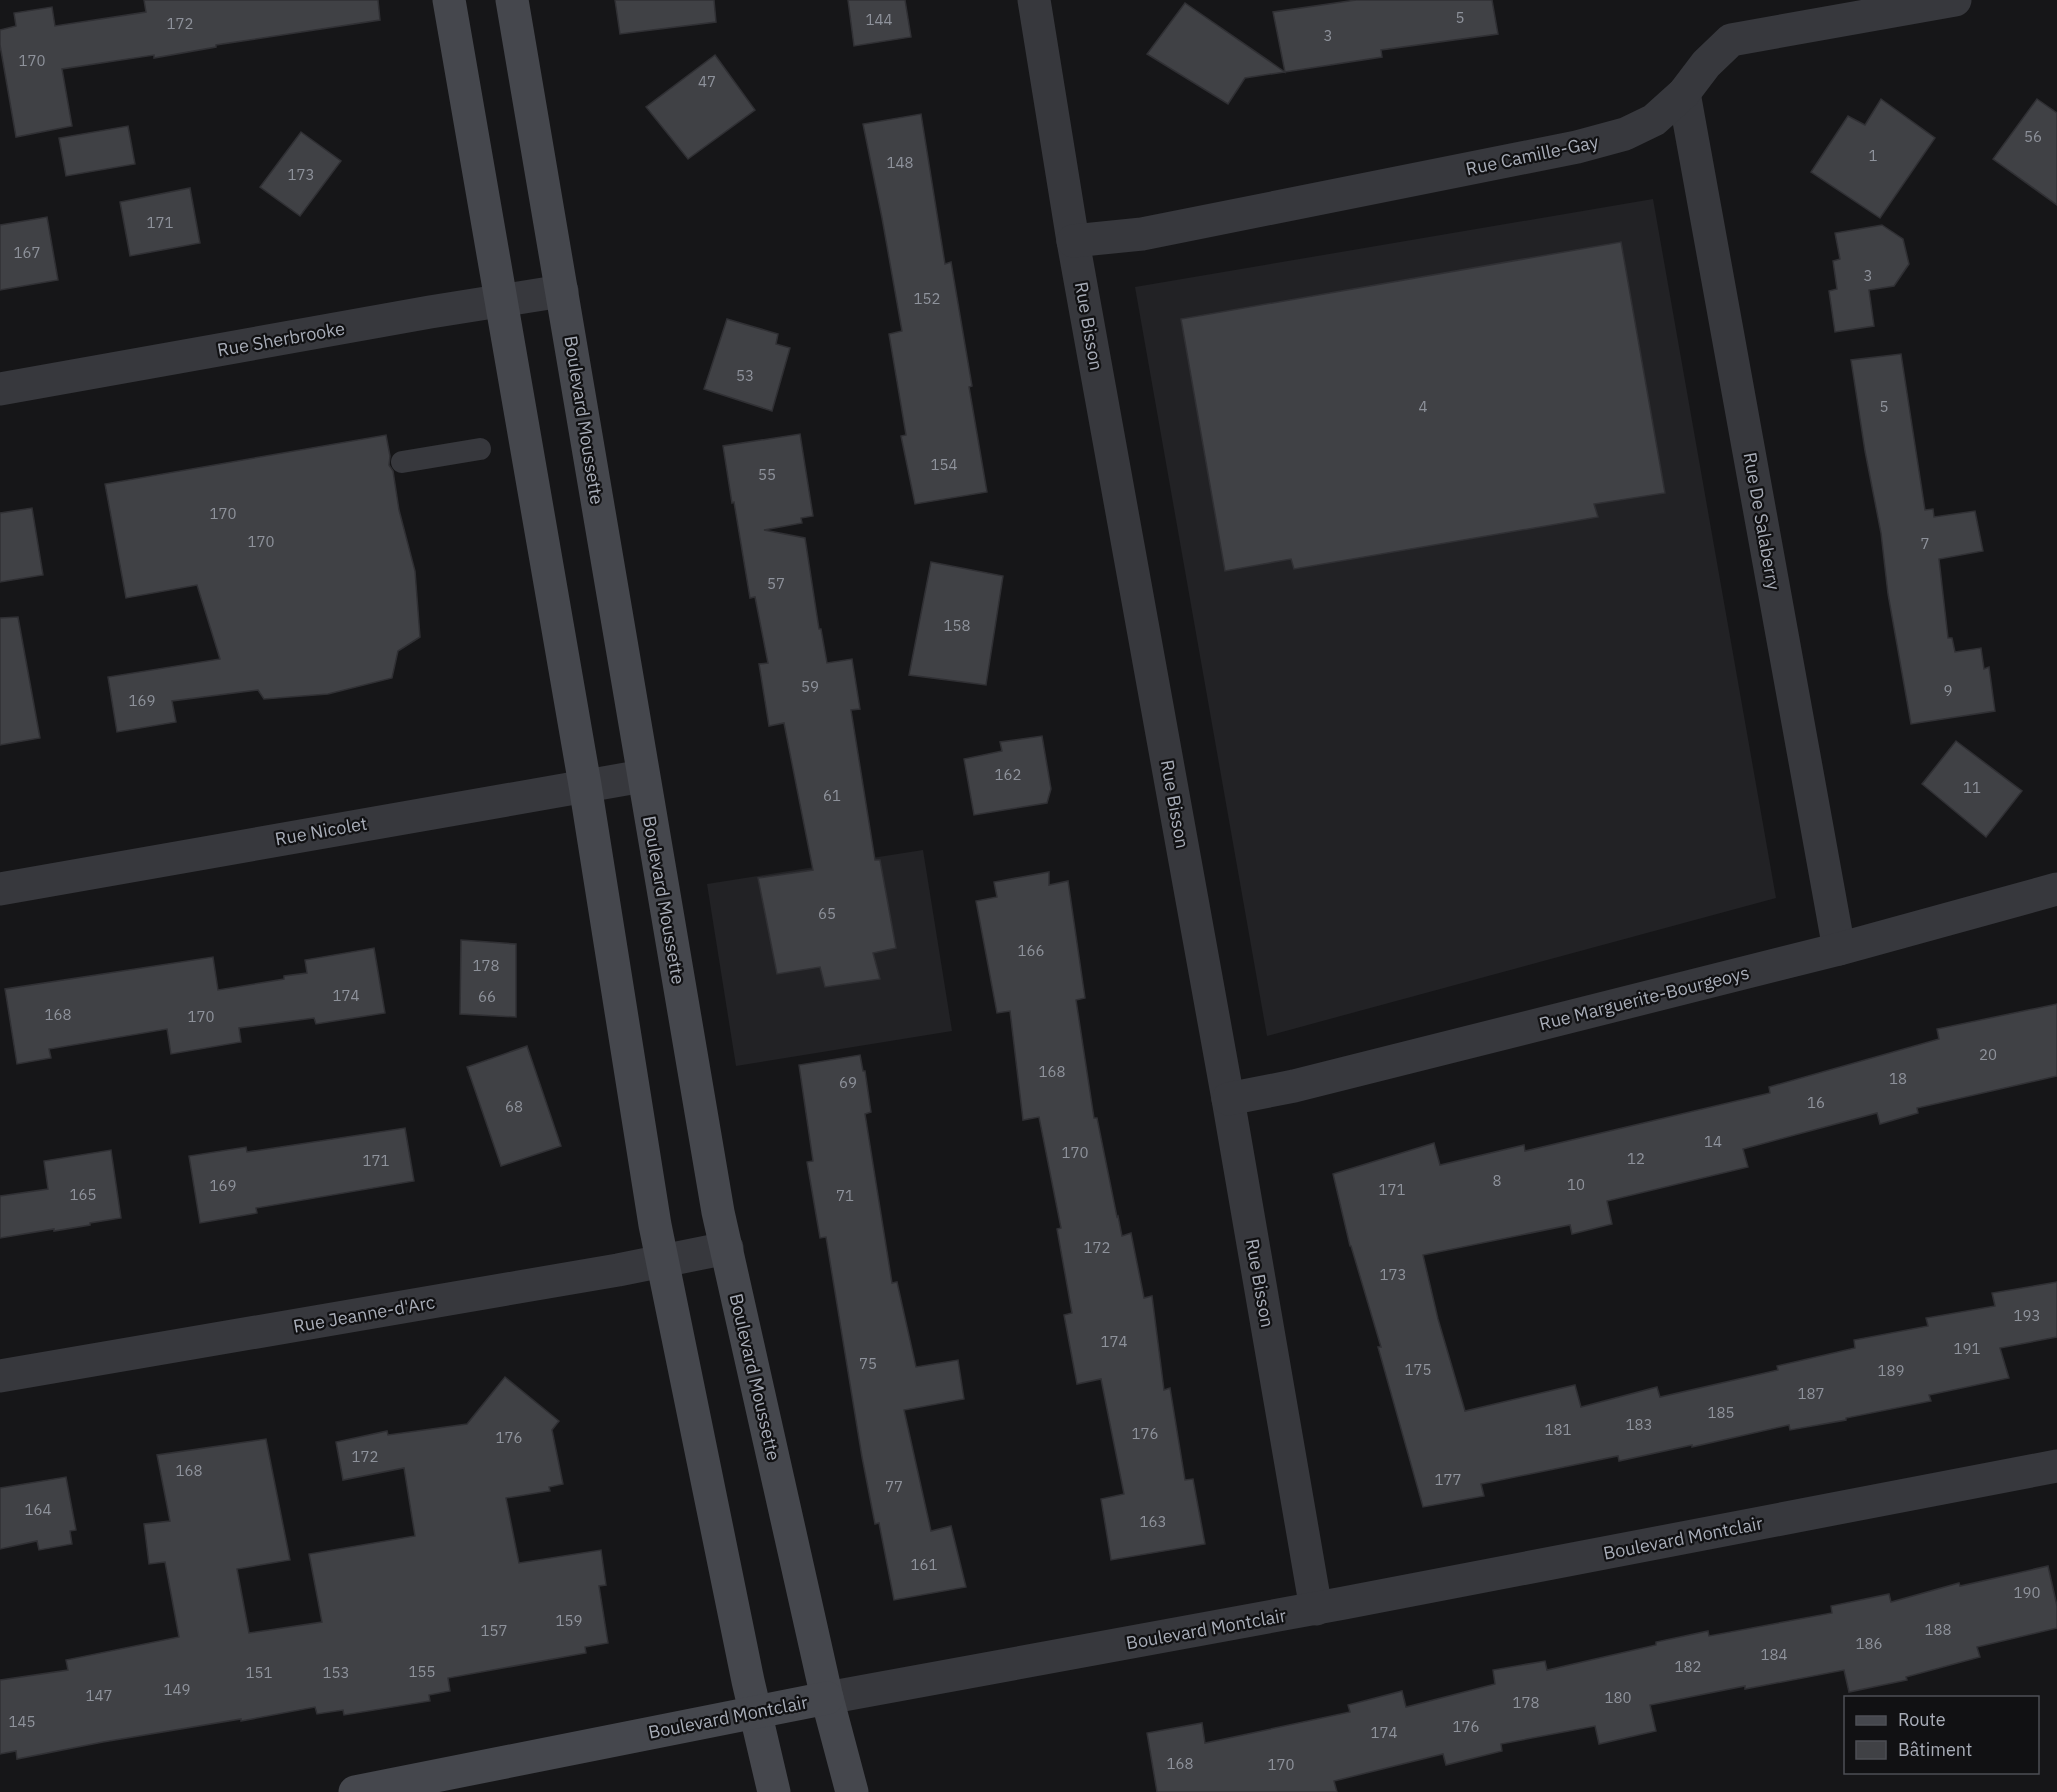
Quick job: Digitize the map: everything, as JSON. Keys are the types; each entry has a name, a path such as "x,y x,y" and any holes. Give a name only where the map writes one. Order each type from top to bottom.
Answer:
{"street":[{"path":"449,0 585,785 662,1260 671,1295 754,1711 774,1792"},
{"name":"Boulevard Moussette","path":"512,0 718,1212 827,1698 852,1792"},
{"name":"Rue Bisson","path":"1034,0 1073,241 1228,1099 1316,1609"},
{"name":"Rue Camille-Gay","path":"1073,241 1142,234 1577,147 1625,134 1654,120 1684,93 1706,64 1731,40 1955,0"},
{"name":"Rue De Salaberry","path":"1684,93 1839,949"},
{"name":"Rue Sherbrooke","path":"0,389 562,291"},
{"name":"Rue Nicolet","path":"0,889 643,776"},
{"name":"Rue Marguerite-Bourgeoys","path":"1228,1099 1294,1086 1839,949 2057,889"},
{"name":"Rue Jeanne-d'Arc","path":"0,1376 618,1270 727,1248"},
{"name":"Boulevard Montclair","path":"355,1792 754,1711 1316,1609 2057,1466"}],"lane":[{"path":"402,462 480,449"}],"shaded area":[{"path":"1653,199 1776,898 1267,1036 1135,287"},
{"path":"923,850 952,1031 736,1066 707,884"}],"building":[{"path":"144,0 378,0 380,20 216,45 216,47 154,58 154,55 62,69 72,126 16,137 0,45 0,30 16,26 14,13 52,7 55,26 146,12"},
{"path":"615,0 714,0 716,22 620,34"},
{"path":"848,0 905,0 911,37 854,46"},
{"path":"1356,0 1492,0 1498,34 1381,50 1382,57 1285,72 1273,12"},
{"path":"1185,3 1285,72 1245,78 1228,104 1147,54"},
{"path":"715,55 755,110 688,159 646,107"},
{"path":"1881,99 1935,138 1880,218 1811,172 1848,116 1865,125"},
{"path":"2037,99 2057,113 2057,205 1993,159"},
{"path":"921,114 945,264 951,262 987,492 915,504 901,436 906,435 889,334 902,331 863,124"},
{"path":"128,126 135,164 66,176 59,138"},
{"path":"301,132 341,161 300,216 260,187"},
{"path":"190,188 200,243 130,256 120,202"},
{"path":"47,217 58,280 0,290 0,225"},
{"path":"1882,225 1903,239 1909,264 1894,286 1869,290 1874,326 1835,332 1829,291 1837,289 1833,261 1840,259 1835,233"},
{"path":"1621,242 1665,493 1594,504 1598,517 1294,569 1291,559 1225,571 1181,319"},
{"path":"727,319 778,334 776,344 790,348 772,411 704,389"},
{"path":"1901,354 1925,510 1933,509 1934,517 1975,511 1983,551 1939,559 1948,638 1952,638 1955,652 1981,648 1984,669 1989,667 1995,711 1911,724 1851,360"},
{"path":"800,434 813,516 801,518 802,523 764,530 805,538 819,629 821,629 827,663 852,659 860,709 851,710 875,860 880,860 896,948 873,953 880,979 825,987 820,967 777,974 758,878 813,870 784,723 769,726 759,664 768,663 755,597 750,598 723,446"},
{"path":"386,435 390,456 389,465 393,471 399,510 415,571 420,637 398,651 392,678 328,694 264,699 258,690 172,701 176,722 117,732 108,677 220,659 197,585 126,598 105,484"},
{"path":"32,508 43,575 0,582 0,513"},
{"path":"931,562 1003,576 986,685 909,675"},
{"path":"18,617 40,738 0,745 0,618"},
{"path":"1042,736 1051,789 1047,803 974,815 964,759 1002,751 1000,742"},
{"path":"1956,741 2022,791 1986,837 1922,784"},
{"path":"1049,872 1049,885 1068,881 1085,998 1076,1000 1094,1118 1097,1118 1122,1236 1131,1233 1144,1298 1152,1296 1164,1390 1170,1388 1185,1480 1193,1479 1205,1544 1111,1560 1101,1499 1124,1494 1101,1379 1077,1384 1064,1315 1072,1313 1057,1229 1061,1228 1039,1117 1023,1120 1010,1011 997,1013 976,901 997,897 994,882"},
{"path":"461,940 516,944 516,1017 460,1014"},
{"path":"374,948 385,1013 316,1024 314,1018 239,1028 241,1042 171,1054 167,1029 49,1049 51,1058 17,1064 5,989 213,957 218,990 307,973 305,960"},
{"path":"2057,1004 2057,1076 1917,1108 1918,1113 1880,1124 1877,1113 1743,1149 1748,1167 1607,1201 1612,1224 1572,1234 1570,1225 1423,1255 1438,1319 1465,1411 1575,1385 1581,1407 1657,1387 1660,1397 1778,1370 1777,1366 1855,1348 1854,1340 1928,1326 1926,1318 1995,1306 1992,1293 2057,1282 2057,1337 2000,1348 2009,1378 1929,1395 1931,1401 1846,1418 1846,1420 1790,1430 1789,1425 1619,1461 1618,1456 1481,1484 1484,1496 1423,1507 1378,1347 1381,1347 1350,1246 1333,1174 1434,1143 1440,1165 1524,1145 1525,1151 1770,1093 1769,1087 1939,1039 1937,1029"},
{"path":"527,1046 561,1146 501,1166 467,1067"},
{"path":"860,1055 863,1071 865,1071 871,1112 865,1114 892,1283 897,1282 916,1367 958,1360 964,1399 904,1410 931,1531 951,1526 966,1587 894,1600 879,1523 875,1524 862,1457 826,1237 820,1238 807,1162 813,1161 799,1065"},
{"path":"405,1128 414,1181 256,1208 257,1213 200,1223 189,1156 246,1147 247,1152"},
{"path":"111,1150 121,1218 54,1231 54,1229 0,1238 0,1196 48,1189 44,1161"},
{"path":"505,1377 559,1421 552,1430 563,1484 549,1487 550,1491 506,1498 519,1563 601,1550 606,1585 599,1586 608,1643 585,1647 586,1653 448,1678 450,1691 429,1695 430,1701 344,1715 343,1710 317,1714 315,1707 103,1742 17,1759 16,1751 0,1754 0,1680 68,1670 66,1660 179,1637 165,1562 149,1564 144,1524 170,1521 157,1455 266,1439 290,1560 237,1569 249,1633 322,1622 309,1554 415,1536 404,1468 343,1480 336,1442 387,1431 388,1435 467,1424"},
{"path":"66,1477 76,1530 70,1531 72,1544 39,1550 37,1541 0,1549 0,1488"},
{"path":"2048,1566 2057,1606 2057,1628 1977,1647 1980,1657 1906,1677 1907,1680 1849,1692 1844,1670 1745,1689 1745,1686 1650,1705 1656,1731 1599,1744 1595,1726 1501,1744 1502,1751 1446,1765 1443,1754 1334,1781 1337,1792 1157,1792 1147,1733 1202,1723 1205,1743 1350,1712 1348,1705 1402,1691 1406,1707 1495,1684 1493,1670 1545,1661 1547,1670 1708,1631 1709,1636 1832,1613 1831,1606 1889,1594 1891,1602 1959,1583 1960,1586"}]}
